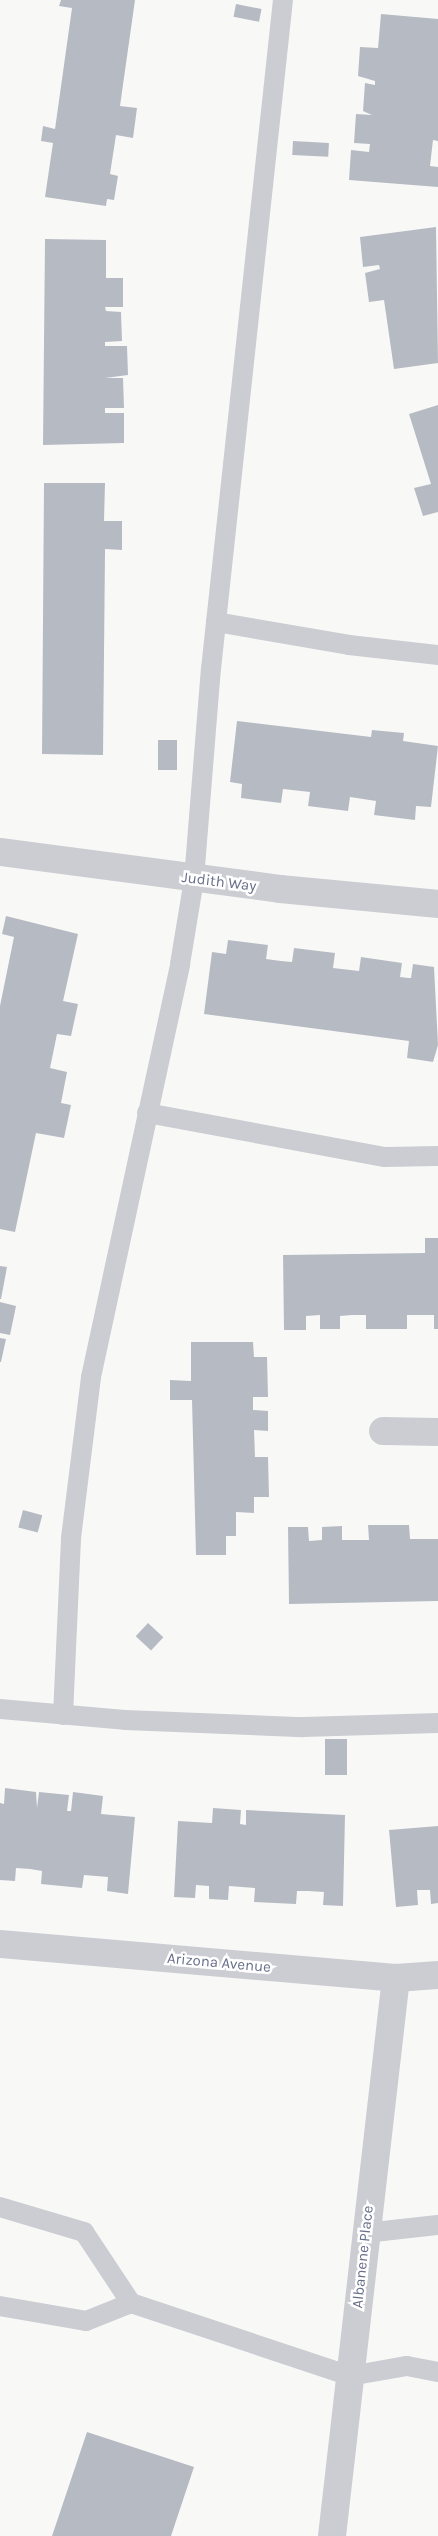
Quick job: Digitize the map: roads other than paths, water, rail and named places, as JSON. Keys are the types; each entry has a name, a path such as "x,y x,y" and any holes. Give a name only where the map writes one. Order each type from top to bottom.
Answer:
{"street":[{"name":"Judith Way","path":"0,852 194,879 438,904"},
{"path":"382,1431 438,1432"},
{"name":"Arizona Avenue","path":"0,1944 396,1978 438,1975"},
{"name":"Albanene Place","path":"332,2536 365,2233 396,1978"}],"lane":[{"path":"63,1715 78,1456 90,1377 187,930 194,879 216,622 283,0"},
{"path":"216,622 349,645 438,655"},
{"path":"147,1112 385,1157 438,1156"},
{"path":"0,1710 303,1727 438,1723"},
{"path":"0,2207 84,2232 131,2303 350,2376 407,2366 438,2372"},
{"path":"365,2233 438,2225"},
{"path":"0,2306 86,2321 131,2303"}]}
